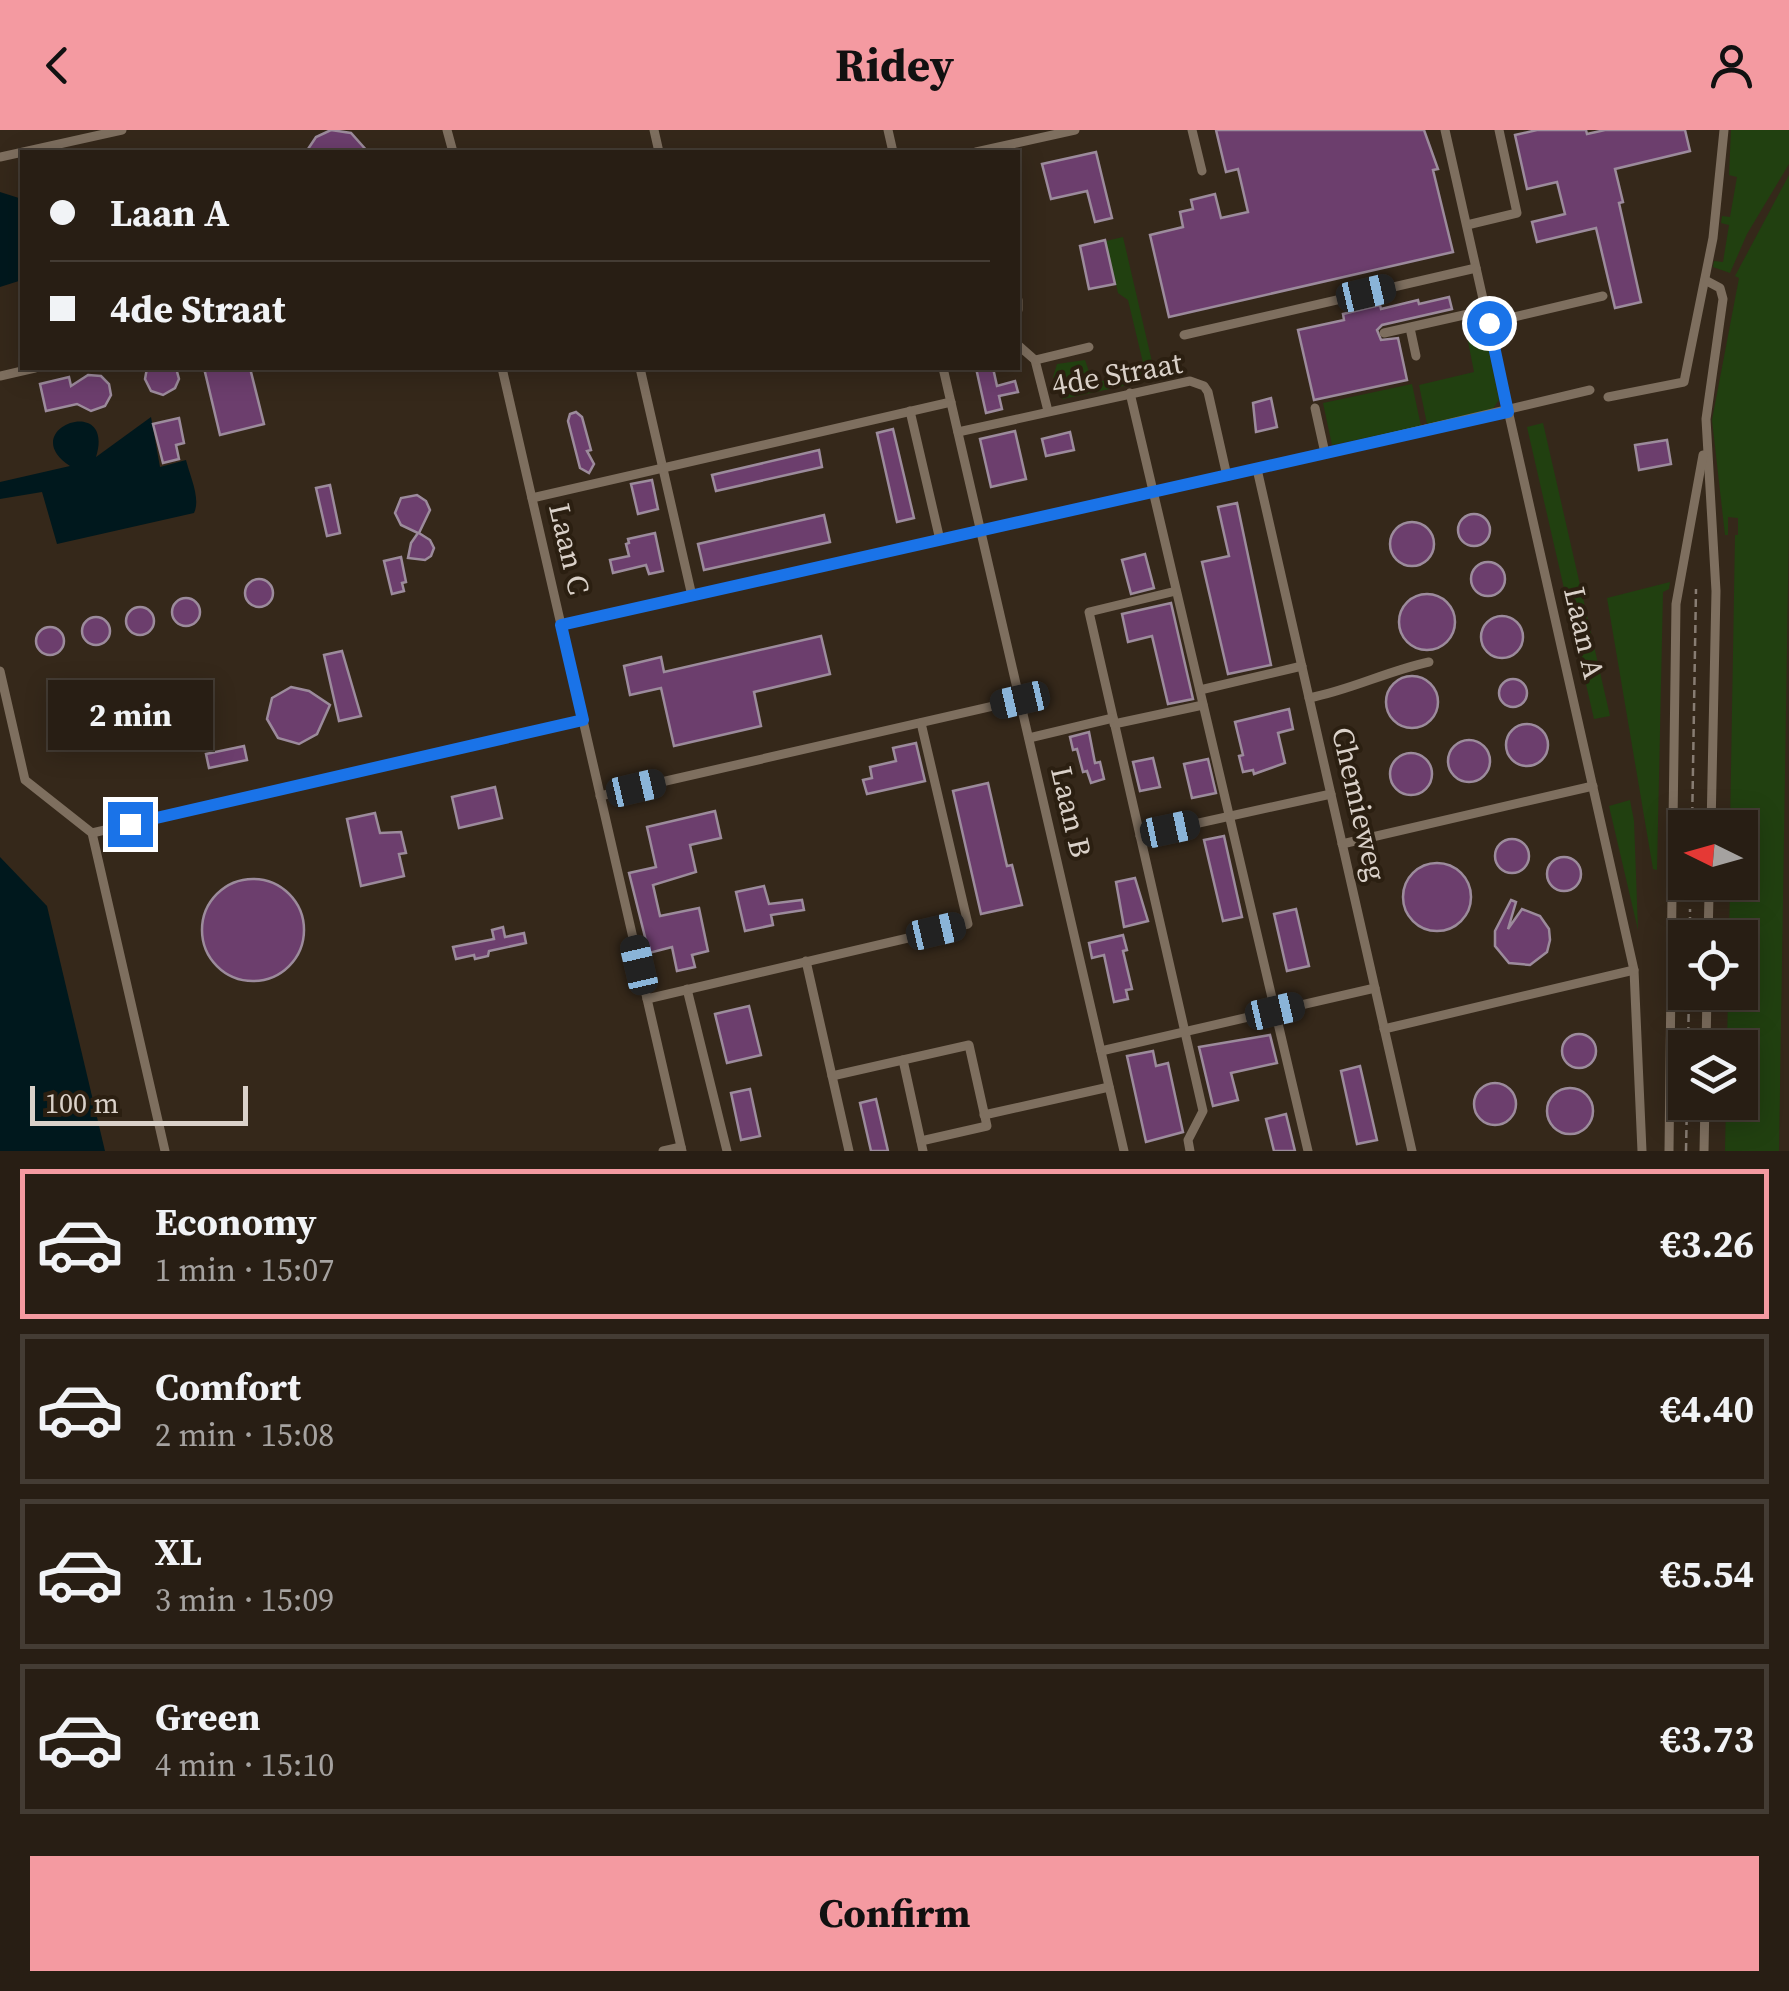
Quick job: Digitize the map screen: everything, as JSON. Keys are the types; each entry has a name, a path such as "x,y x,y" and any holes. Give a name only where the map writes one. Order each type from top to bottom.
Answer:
{"lane":[{"path":"35,150 122,130"},
{"path":"989,150 1074,130"},
{"path":"1192,130 1202,171"},
{"name":"Laan A","path":"1445,130 1634,970 1642,1151"},
{"path":"1466,225 1517,213 1499,130"},
{"path":"1608,397 1684,382 1719,202 1724,130"},
{"path":"1184,335 1476,268"},
{"path":"1673,810 1676,604 1705,442 1723,299 1720,288 1705,280"},
{"path":"1489,323 1604,296"},
{"path":"1384,334 1486,310"},
{"path":"1410,328 1416,356"},
{"path":"1020,347 1035,360 1048,411"},
{"path":"1035,360 1090,347"},
{"path":"0,376 27,370"},
{"name":"Laan C","path":"502,370 681,1149"},
{"path":"640,370 692,596"},
{"name":"Laan B","path":"943,370 1124,1151"},
{"name":"4de Straat","path":"958,432 1180,381 1204,386 1227,476"},
{"path":"561,625 1325,454 1590,390"},
{"path":"1130,392 1308,1151"},
{"path":"532,498 951,402"},
{"path":"1315,408 1325,454"},
{"path":"910,411 940,540"},
{"path":"1705,442 1716,590 1711,810"},
{"name":"Chemieweg","path":"1257,469 1412,1151"},
{"path":"1176,591 1088,612 1203,1110 1188,1140 1190,1151"},
{"path":"1309,698 1345,691 1385,674 1429,662"},
{"path":"1200,690 1302,666"},
{"path":"0,671 25,780 92,833 165,1151"},
{"path":"600,796 1020,700"},
{"path":"1028,738 1203,704"},
{"path":"92,833 583,720"},
{"path":"647,999 968,924 921,723"},
{"path":"1342,844 1592,786"},
{"path":"1140,836 1331,794"},
{"path":"1668,1151 1672,900"},
{"path":"806,962 849,1151"},
{"path":"1384,1029 1634,970"},
{"path":"1101,1051 1375,988"},
{"path":"687,989 727,1151"},
{"path":"832,1076 902,1060 969,1045 987,1126 922,1146 902,1060"},
{"path":"984,1115 1110,1087"},
{"path":"1704,1151 1705,1120"},
{"path":"664,1151 681,1149"}],"path":[{"path":"1692,810 1696,590"},
{"path":"1686,1151 1687,1120"}],"green space":[{"path":"1731,130 1789,130 1789,164 1747,234 1730,273 1713,267 1714,261 1723,262 1729,225 1721,223 1722,216 1730,217 1737,177 1729,175"},
{"path":"1789,175 1789,522 1779,1151 1725,1151 1726,1120 1758,1120 1758,1030 1727,1030 1728,1010 1758,1010 1758,920 1729,920 1730,900 1758,900 1758,810 1730,810 1738,518 1728,517 1725,535 1712,420 1739,278 1735,276"},
{"path":"1123,237 1156,379 1063,399 1053,377 1057,364 1085,360 1093,383 1145,371 1128,300 1118,293 1106,241"},
{"path":"1476,323 1484,329 1499,400 1492,410 1427,424 1419,385 1474,372 1465,326"},
{"path":"1412,384 1421,426 1332,445 1323,403"},
{"path":"1543,423 1610,716 1594,719 1527,427"},
{"path":"1670,582 1669,589 1663,592 1657,870 1653,869 1607,598"},
{"path":"1630,800 1634,821 1638,930 1609,806"}],"water":[{"path":"0,192 20,198 20,281 0,287"},
{"path":"151,417 160,467 186,460 196,494 194,513 57,544 42,492 0,499 0,482 70,466 56,452 53,440 70,423 92,426 98,437 96,457"},
{"path":"0,857 47,906 105,1151 0,1151"}],"building":[{"path":"331,130 351,133 366,150 307,150 316,137"},
{"path":"1216,130 1424,130 1438,169 1433,170 1453,252 1169,317 1150,235 1183,227 1180,212 1193,209 1191,200 1215,194 1221,218 1248,212 1238,169 1226,172"},
{"path":"1537,130 1586,130 1587,134 1605,130 1685,130 1690,151 1615,169 1641,302 1615,308 1596,228 1537,242 1532,222 1565,214 1557,182 1527,189 1515,135"},
{"path":"1096,152 1112,218 1095,222 1087,191 1051,199 1042,164"},
{"path":"1105,240 1115,284 1089,289 1080,246"},
{"path":"1449,297 1452,309 1382,325 1377,330 1381,340 1398,338 1407,380 1314,400 1298,330 1344,320 1343,314 1380,305 1381,309"},
{"path":"147,370 177,370 179,379 175,388 163,395 151,391 145,379"},
{"path":"204,370 250,370 264,424 220,435"},
{"path":"976,370 993,370 997,386 1015,381 1018,392 999,396 1002,409 986,413"},
{"path":"88,375 101,376 109,384 111,395 105,406 91,411 77,404 46,411 40,384 69,377 71,386"},
{"path":"1271,398 1277,427 1256,432 1253,403"},
{"path":"576,412 582,417 591,450 587,451 594,464 589,473 580,468 568,421 570,414"},
{"path":"179,418 184,443 176,445 179,459 163,463 153,424"},
{"path":"893,429 914,518 897,522 877,433"},
{"path":"1015,431 1026,479 991,487 980,439"},
{"path":"1070,432 1074,450 1046,456 1042,439"},
{"path":"1667,440 1671,464 1639,470 1635,445"},
{"path":"819,450 822,467 716,491 712,475"},
{"path":"652,480 658,509 638,514 631,484"},
{"path":"330,485 340,533 327,536 316,488"},
{"path":"417,495 430,510 419,533 434,548 425,560 408,558 418,533 401,525 395,513 401,498"},
{"path":"1237,503 1271,665 1228,674 1202,562 1229,556 1218,507"},
{"path":"1474,514 1486,518 1490,530 1486,542 1474,546 1462,542 1458,530 1462,518"},
{"path":"824,515 830,542 704,570 698,544"},
{"path":"1412,522 1428,528 1434,544 1428,560 1412,566 1396,560 1390,544 1396,528"},
{"path":"655,533 663,571 649,574 646,565 613,573 610,560 629,556 628,539"},
{"path":"1145,554 1154,588 1131,594 1122,560"},
{"path":"401,557 404,591 392,594 384,561"},
{"path":"1488,562 1500,567 1505,579 1500,591 1488,596 1476,591 1471,579 1476,567"},
{"path":"259,579 269,583 273,593 269,603 259,607 249,603 245,593 249,583"},
{"path":"1427,594 1447,602 1455,622 1447,642 1427,650 1407,642 1399,622 1407,602"},
{"path":"186,598 196,602 200,612 196,622 186,626 176,622 172,612 176,602"},
{"path":"1171,603 1193,699 1168,704 1152,636 1128,642 1122,614"},
{"path":"140,607 150,611 154,621 150,631 140,635 130,631 126,621 130,611"},
{"path":"1502,616 1517,622 1523,637 1517,652 1502,658 1487,652 1481,637 1487,622"},
{"path":"96,617 106,621 110,631 106,641 96,645 86,641 82,631 86,621"},
{"path":"50,627 60,631 64,641 60,651 50,655 40,651 36,641 40,631"},
{"path":"821,636 830,674 754,692 761,726 674,746 661,688 630,695 624,666 661,657 664,672"},
{"path":"342,651 361,716 339,721 324,655"},
{"path":"1412,676 1431,683 1438,702 1431,721 1412,728 1393,721 1386,702 1393,683"},
{"path":"1513,679 1523,683 1527,693 1523,703 1513,707 1503,703 1499,693 1503,683"},
{"path":"291,687 309,691 330,705 317,734 299,744 278,738 267,719 272,698"},
{"path":"1289,709 1293,729 1278,733 1285,763 1254,774 1253,770 1243,772 1235,722"},
{"path":"1527,724 1542,730 1548,745 1542,760 1527,766 1512,760 1506,745 1512,730"},
{"path":"1089,732 1095,763 1100,762 1104,779 1091,783 1070,737"},
{"path":"1469,740 1484,746 1490,761 1484,776 1469,782 1454,776 1448,761 1454,746"},
{"path":"916,743 925,781 867,794 863,780 872,778 870,767 896,761 893,748"},
{"path":"244,746 247,760 209,768 206,754"},
{"path":"1411,753 1426,759 1432,774 1426,789 1411,795 1396,789 1390,774 1396,759"},
{"path":"1153,758 1160,787 1140,791 1133,762"},
{"path":"1208,759 1216,793 1192,798 1184,764"},
{"path":"988,783 1007,866 1012,865 1022,905 981,914 953,791"},
{"path":"495,787 502,818 459,828 452,797"},
{"path":"715,811 721,838 690,845 696,872 653,885 660,916 699,908 708,951 692,955 695,967 677,971 672,947 649,953 629,873 656,867 647,827"},
{"path":"375,813 380,833 401,832 406,853 399,854 404,876 361,886 347,819"},
{"path":"1224,836 1242,917 1223,921 1204,840"},
{"path":"1512,839 1524,844 1529,856 1524,868 1512,873 1500,868 1495,856 1500,844"},
{"path":"1564,857 1576,862 1581,874 1576,886 1564,891 1552,886 1547,874 1552,862"},
{"path":"1437,863 1450,865 1461,873 1469,884 1469,910 1461,921 1450,929 1437,931 1424,929 1413,921 1405,910 1403,897 1405,884 1413,873 1424,865"},
{"path":"1135,878 1148,921 1124,927 1116,882"},
{"path":"253,879 273,883 289,894 300,910 304,930 300,950 289,966 273,977 253,981 233,977 217,966 206,950 202,930 206,910 217,894 233,883"},
{"path":"764,886 769,904 802,900 804,910 771,915 773,925 745,931 736,892"},
{"path":"1511,900 1516,902 1508,929 1522,909 1540,916 1549,929 1547,952 1530,965 1509,963 1495,946 1495,931"},
{"path":"1296,909 1309,966 1287,971 1274,914"},
{"path":"503,927 505,937 524,933 526,943 489,951 488,956 475,959 474,955 456,959 453,947 494,939 492,930"},
{"path":"1123,935 1132,989 1126,990 1128,999 1114,1002 1104,955 1092,958 1089,943"},
{"path":"749,1006 761,1055 727,1063 715,1014"},
{"path":"1579,1034 1591,1039 1596,1051 1591,1063 1579,1068 1567,1063 1562,1051 1567,1039"},
{"path":"1270,1035 1277,1063 1231,1073 1238,1100 1213,1106 1199,1047"},
{"path":"1153,1051 1156,1066 1168,1063 1183,1132 1146,1142 1127,1056"},
{"path":"1360,1066 1377,1140 1357,1144 1341,1071"},
{"path":"1495,1083 1510,1089 1516,1104 1510,1119 1495,1125 1480,1119 1474,1104 1480,1089"},
{"path":"1570,1088 1586,1095 1593,1111 1586,1127 1570,1134 1554,1127 1547,1111 1554,1095"},
{"path":"750,1089 760,1136 741,1140 731,1093"},
{"path":"876,1099 888,1151 871,1151 860,1103"},
{"path":"1286,1114 1295,1151 1274,1151 1266,1119"}],"route":[{"path":"130,824 583,720 561,625 1508,412 1489,323"}]}
